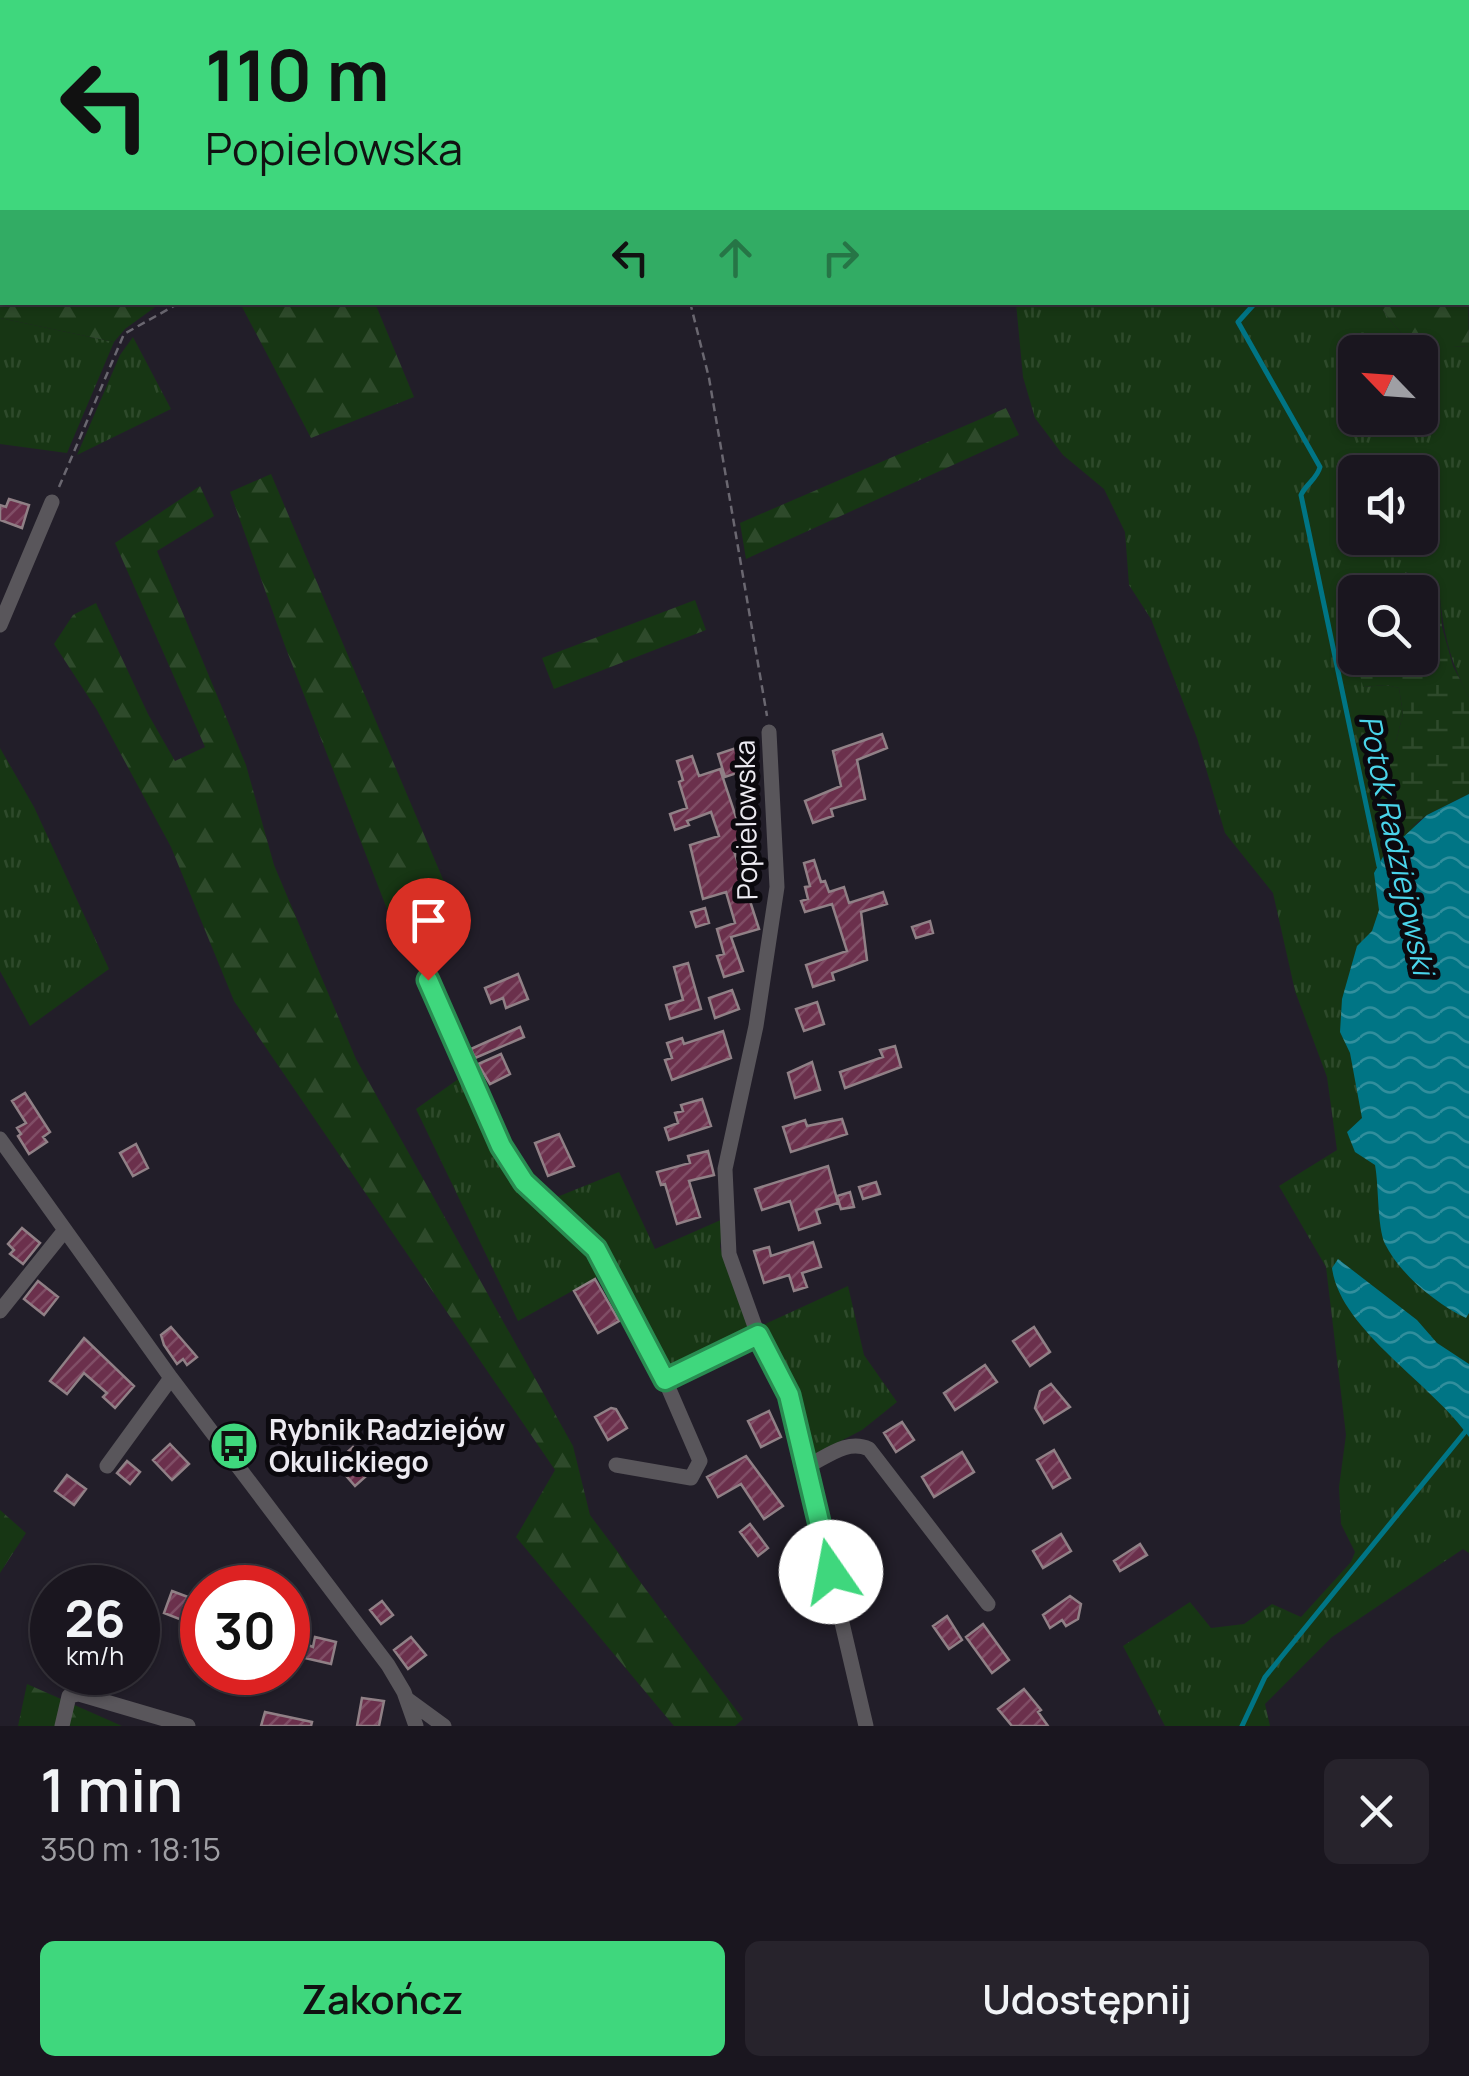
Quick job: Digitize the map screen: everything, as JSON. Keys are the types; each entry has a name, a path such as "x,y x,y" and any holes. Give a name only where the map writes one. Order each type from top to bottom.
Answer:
{"street":[{"path":"0,625 52,502"},
{"name":"Popielowska","path":"769,732 777,887 756,1026 725,1170 729,1254 758,1335 789,1395 866,1726"},
{"path":"428,980 501,1146 524,1182 596,1249 665,1380 700,1461 691,1478 616,1464"},
{"path":"0,1140 171,1378 370,1641 407,1698 416,1726"},
{"path":"0,1311 65,1230"},
{"path":"665,1380 758,1335"},
{"path":"107,1466 171,1378"},
{"path":"808,1466 846,1446 858,1444 869,1449 988,1604"},
{"path":"62,1726 69,1696 79,1694 188,1726"},
{"path":"407,1698 444,1726"}],"path":[{"path":"52,502 124,334 176,305"},
{"name":"Popielowska","path":"691,305 709,378 769,732"}],"green space":[{"path":"0,305 158,305 114,342 0,318"},
{"path":"241,305 376,305 414,397 311,438"},
{"path":"1016,305 1380,305 1405,335 1338,335 1338,435 1438,435 1438,347 1469,346 1469,697 1448,643 1438,575 1338,575 1338,675 1360,675 1364,687 1399,688 1403,714 1396,741 1370,758 1386,791 1403,810 1406,830 1469,794 1469,1553 1463,1549 1332,1637 1265,1704 1270,1726 1165,1726 1123,1646 1190,1602 1211,1628 1244,1624 1272,1604 1301,1617 1351,1562 1355,1552 1341,1524 1339,1487 1346,1435 1326,1267 1279,1186 1337,1150 1327,1077 1295,991 1273,893 1225,833 1197,738 1151,619 1129,585 1125,532 1104,489 1063,455 1035,418 1023,377"},
{"path":"1380,305 1468,305 1469,346 1438,347 1438,335 1405,335"},
{"path":"0,318 114,342 67,453 0,444"},
{"path":"133,337 171,409 77,455 120,355"},
{"path":"1006,408 1019,435 746,559 740,523"},
{"path":"271,474 459,917 399,940 230,492"},
{"path":"200,486 214,516 157,551 246,765 274,865 356,1059 573,1446 590,1515 743,1719 735,1726 674,1726 516,1537 555,1470 234,1001 171,847 97,710 54,644 73,615 96,603 148,714 175,761 205,747 115,543"},
{"path":"1439,585 1442,627 1453,666 1469,697 1469,794 1427,815 1406,831 1400,811 1369,754 1396,741 1403,714 1399,688 1363,687 1360,675 1438,675"},
{"path":"695,600 706,630 554,689 542,658"},
{"path":"0,748 34,807 109,969 30,1026 0,971"},
{"path":"464,1075 506,1168 581,1242 603,1274 518,1321 416,1109"},
{"path":"619,1172 655,1249 723,1219 720,1247 750,1332 667,1368 589,1235 552,1199"},
{"path":"848,1286 864,1355 897,1402 862,1430 812,1456 796,1398 763,1325"},
{"path":"0,1510 26,1533 0,1573"},
{"path":"27,1684 30,1695 52,1695 122,1726 18,1726"}],"water":[{"path":"1469,794 1466,1318 1420,1287 1385,1244 1375,1165 1355,1152 1347,1132 1362,1118 1350,1053 1340,1032 1342,999 1357,946 1372,931 1379,910 1374,873 1384,855 1427,815"},
{"path":"1338,1259 1417,1320 1437,1343 1469,1364 1469,1437 1352,1313 1332,1268"}],"building":[{"path":"9,499 29,505 22,528 0,520 0,505 6,507"},
{"path":"882,734 887,748 857,760 865,799 831,809 833,816 813,823 805,801 841,786 833,751"},
{"path":"740,749 746,770 725,777 718,754"},
{"path":"692,756 699,776 720,769 746,847 734,851 759,929 731,937 743,971 724,977 717,956 724,954 717,929 735,923 726,892 703,899 690,845 719,836 711,812 675,830 670,814 687,808 677,761"},
{"path":"814,860 829,892 844,887 849,903 883,892 887,904 861,912 867,960 832,973 834,980 813,987 806,965 847,951 832,904 805,912 801,901 808,899 805,887 810,886 804,863"},
{"path":"705,908 709,923 696,927 691,912"},
{"path":"930,921 933,933 916,938 912,927"},
{"path":"688,963 701,1009 670,1019 666,1005 683,1000 674,967"},
{"path":"518,974 528,999 506,1008 503,998 491,1003 485,988"},
{"path":"732,990 739,1009 715,1018 709,998"},
{"path":"817,1002 824,1024 804,1031 796,1009"},
{"path":"520,1027 524,1037 475,1058 471,1049"},
{"path":"723,1031 731,1058 672,1080 665,1060 672,1058 667,1043 682,1038 684,1044"},
{"path":"895,1046 901,1067 845,1088 840,1072 883,1057 880,1050"},
{"path":"501,1054 510,1074 490,1084 478,1064"},
{"path":"812,1062 820,1090 795,1098 788,1073"},
{"path":"25,1093 50,1132 43,1137 47,1142 29,1154 17,1128 26,1123 12,1101"},
{"path":"702,1099 711,1126 669,1140 665,1128 678,1123 675,1113 683,1111 681,1105"},
{"path":"842,1119 847,1134 791,1152 783,1127 805,1120 807,1126"},
{"path":"559,1134 574,1166 548,1176 535,1143"},
{"path":"136,1144 148,1168 133,1176 120,1153"},
{"path":"708,1151 714,1175 689,1181 700,1217 677,1224 665,1184 661,1185 657,1172 690,1163 688,1156"},
{"path":"828,1166 838,1203 816,1210 820,1223 799,1230 790,1201 762,1210 755,1189"},
{"path":"876,1182 880,1194 863,1199 859,1187"},
{"path":"850,1192 854,1207 841,1209 837,1196"},
{"path":"22,1228 40,1243 23,1264 10,1254 14,1250 8,1244"},
{"path":"813,1242 821,1267 802,1273 807,1287 794,1291 789,1275 764,1283 754,1251 769,1247 771,1256"},
{"path":"595,1279 619,1321 598,1333 574,1291"},
{"path":"38,1281 58,1297 44,1315 24,1299"},
{"path":"171,1327 197,1357 187,1365 183,1359 177,1364 164,1345 161,1335"},
{"path":"1034,1327 1050,1352 1030,1366 1013,1341"},
{"path":"84,1338 134,1386 115,1408 103,1397 107,1393 84,1373 67,1394 50,1381"},
{"path":"985,1365 997,1382 955,1410 944,1393"},
{"path":"1051,1384 1070,1407 1044,1423 1035,1408 1040,1391"},
{"path":"616,1409 627,1428 608,1440 595,1417"},
{"path":"769,1411 781,1437 761,1447 748,1421"},
{"path":"902,1422 914,1440 896,1452 884,1433"},
{"path":"170,1444 189,1464 172,1480 153,1460"},
{"path":"353,1447 373,1470 355,1486 335,1463"},
{"path":"1054,1450 1070,1478 1053,1488 1037,1460"},
{"path":"962,1452 974,1472 934,1497 922,1477"},
{"path":"746,1456 783,1506 764,1519 741,1484 718,1497 707,1477"},
{"path":"127,1461 140,1472 130,1484 117,1473"},
{"path":"67,1475 86,1489 74,1505 55,1491"},
{"path":"750,1524 768,1548 758,1556 740,1532"},
{"path":"1061,1534 1071,1551 1043,1568 1033,1551"},
{"path":"1140,1544 1147,1555 1120,1571 1114,1561"},
{"path":"172,1591 180,1594 180,1619 164,1613"},
{"path":"1070,1596 1081,1604 1078,1619 1066,1626 1062,1620 1050,1628 1043,1615"},
{"path":"382,1601 393,1615 381,1624 370,1610"},
{"path":"947,1616 962,1640 949,1649 933,1626"},
{"path":"983,1624 1009,1660 992,1673 966,1637"},
{"path":"315,1637 336,1642 331,1664 310,1659 310,1646 313,1647"},
{"path":"411,1637 426,1655 408,1669 394,1650"},
{"path":"1024,1689 1048,1726 1012,1726 998,1709"},
{"path":"362,1698 384,1701 379,1726 357,1726"},
{"path":"265,1712 312,1722 311,1726 261,1726"}],"waterway":[{"name":"Potok Radziejowski","path":"1253,305 1238,322 1320,467 1301,495 1379,866"},
{"path":"1242,1726 1265,1677 1469,1427"}],"place":[{"name":"Rybnik Radziejów Okulickiego","path":"234,1446"}],"route":[{"path":"428,980 501,1146 524,1182 596,1249 665,1380 758,1335 789,1395 831,1572"}]}
